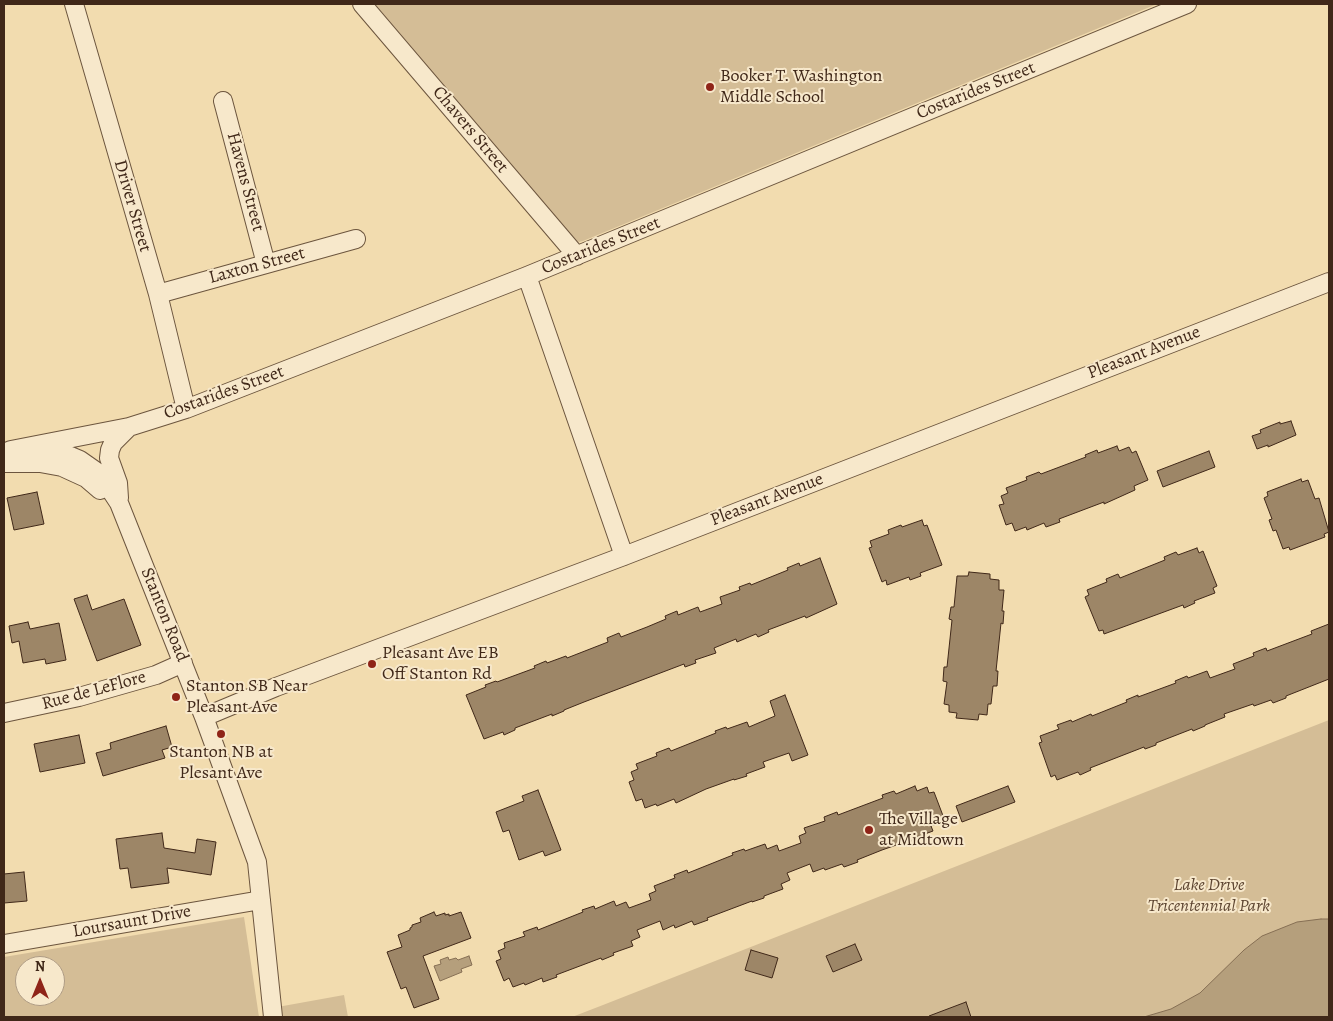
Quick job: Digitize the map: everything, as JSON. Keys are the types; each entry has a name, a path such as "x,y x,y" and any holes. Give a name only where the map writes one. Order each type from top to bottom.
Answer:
{"street":[{"name":"Driver Street","path":"74,4 158,294 186,409"},
{"name":"Chavers Street","path":"362,4 577,256"},
{"name":"Costarides Street","path":"4,453 129,427 186,409 577,256 1187,4"},
{"name":"Havens Street","path":"223,101 266,264"},
{"name":"Laxton Street","path":"158,294 356,239"},
{"path":"527,276 624,556"},
{"name":"Pleasant Avenue","path":"204,717 276,687 624,556 1329,282"},
{"name":"Stanton Road","path":"119,503 118,483 110,458 110,450 113,443 129,427"},
{"name":"Stanton Road","path":"23,448 61,452 80,460 100,474 119,503 204,717 257,862 273,1017"},
{"path":"4,463 40,463 62,467 86,478 102,493 119,503"},
{"name":"Rue de LeFlore","path":"4,713 79,696 156,675 183,663"},
{"name":"Loursaunt Drive","path":"4,944 261,900"}],"green space":[{"name":"Booker T. Washington Middle School","path":"370,4 1157,4 579,242 575,240"},
{"name":"Lake Drive Tricentennial Park","path":"1329,720 1329,1017 572,1017 603,1005"},
{"path":"244,917 259,1017 4,1017 4,957"},
{"path":"344,995 348,1017 273,1017 272,1008"}],"shaded area":[{"path":"1329,919 1329,1017 1144,1017 1171,1009 1200,993 1244,950 1262,936 1297,922"},
{"path":"469,956 472,965 461,969 462,972 440,981 434,966 441,964 440,960 448,957 449,960 456,958 458,960"}],"building":[{"path":"1291,421 1296,435 1268,447 1268,445 1257,449 1252,436 1261,433 1260,430 1280,422 1280,424"},
{"path":"1117,446 1119,451 1129,447 1132,453 1136,451 1148,480 1134,486 1135,490 1104,504 1104,502 1059,519 1060,522 1046,527 1044,523 1027,530 1026,527 1015,531 1012,523 1006,525 999,505 1004,504 1001,496 1008,493 1006,488 1027,480 1026,477 1039,472 1041,474 1086,457 1085,455 1097,450 1098,453"},
{"path":"1209,451 1215,467 1163,487 1157,471"},
{"path":"1301,479 1302,482 1308,480 1315,499 1319,498 1329,532 1324,534 1325,537 1290,550 1289,547 1283,549 1276,530 1273,531 1269,520 1272,519 1264,498 1268,496 1267,492"},
{"path":"37,492 44,524 14,530 7,498"},
{"path":"922,520 924,526 927,525 942,565 920,573 921,576 910,580 909,577 887,585 886,580 882,582 869,548 872,547 870,541 889,534 888,530"},
{"path":"1197,548 1199,553 1203,551 1217,586 1213,588 1215,593 1194,601 1195,603 1184,608 1183,605 1104,634 1103,630 1099,631 1085,597 1089,595 1087,590 1107,582 1106,579 1118,574 1120,578 1165,560 1164,557 1176,552 1178,555"},
{"path":"820,558 837,604 806,618 805,616 768,630 769,632 758,637 756,634 737,642 736,639 714,648 716,653 695,660 696,663 685,667 684,664 552,716 552,714 515,728 515,730 504,735 503,732 484,739 466,695 486,687 485,685 535,668 534,666 546,661 547,663 566,656 567,658 608,642 607,638 619,633 621,637 647,627 666,619 665,616 677,611 678,615 698,607 700,612 722,604 720,597 740,590 739,587 750,583 751,585 788,570 787,568 799,563 800,566"},
{"path":"969,572 990,574 990,579 999,580 999,590 1004,590 1003,624 1001,623 996,671 998,671 997,686 993,686 991,704 988,704 987,715 979,714 978,720 956,718 957,713 949,712 949,705 944,704 947,682 943,681 944,667 947,667 952,620 949,619 951,607 954,607 957,576 968,576"},
{"path":"87,595 92,610 124,599 141,645 97,661 74,599"},
{"path":"28,622 30,629 59,623 66,660 46,664 45,659 23,663 19,641 12,643 9,626"},
{"path":"1329,624 1329,679 1273,703 1271,700 1254,706 1253,704 1224,714 1225,717 1205,726 1193,731 1192,729 1156,743 1156,745 1145,749 1144,747 1090,768 1091,770 1080,775 1078,772 1057,780 1055,775 1051,777 1039,743 1042,742 1040,736 1059,729 1057,725 1071,720 1072,722 1091,714 1092,716 1127,702 1126,700 1138,695 1138,697 1176,683 1175,681 1187,676 1188,678 1207,671 1210,678 1235,669 1233,664 1254,656 1253,653 1266,648 1267,651 1312,634 1311,631"},
{"path":"785,695 808,755 792,761 789,753 763,762 765,767 746,774 747,776 706,789 676,803 674,799 657,806 656,804 645,808 642,799 636,801 629,782 634,780 631,772 638,769 636,764 657,756 656,753 669,748 671,751 726,727 727,729 747,722 749,727 775,716 770,701"},
{"path":"166,726 172,747 162,750 165,758 103,776 96,753 111,749 110,743"},
{"path":"79,735 85,763 40,772 34,744"},
{"path":"915,786 917,791 927,787 929,793 934,792 945,821 931,826 933,831 902,845 902,843 857,860 858,862 844,867 842,864 813,872 810,864 787,873 790,880 781,884 783,889 764,896 764,898 707,918 708,920 694,925 692,921 675,928 674,925 663,930 660,921 637,930 640,937 631,941 633,946 613,953 614,955 602,960 601,958 556,975 557,977 543,982 542,978 525,985 524,983 513,987 509,978 504,981 496,961 501,959 498,951 505,948 504,943 525,936 523,932 537,927 538,930 583,912 582,910 594,906 595,909 614,901 616,906 626,902 629,908 651,900 649,894 656,891 654,886 675,878 674,875 687,870 688,873 744,849 745,851 765,844 767,849 777,845 779,851 801,843 799,836 806,833 804,828 825,821 824,817 837,812 838,815 883,798 882,795 894,791 896,794"},
{"name":"The Village at Midtown","path":"1008,786 1015,802 962,822 956,806"},
{"path":"538,790 561,850 545,856 543,851 519,860 509,830 503,832 496,812 524,801 522,796"},
{"path":"162,833 164,848 195,853 197,839 216,842 211,875 167,868 169,883 131,888 128,868 120,869 116,839"},
{"path":"24,872 27,901 4,903 4,874"},
{"path":"434,912 436,916 445,913 445,915 449,914 449,916 461,912 471,938 423,956 439,999 414,1008 406,987 401,989 387,952 402,947 398,935 410,930 412,925 421,922 420,918"},
{"path":"855,944 862,960 833,972 826,956"},
{"path":"751,950 778,958 772,978 745,970"},
{"path":"966,1002 971,1017 929,1017 929,1016"}],"place":[{"name":"Booker T. Washington Middle School","path":"710,87"},
{"name":"Pleasant Ave EB Off Stanton Rd","path":"372,664"},
{"name":"Stanton SB Near Pleasant Ave","path":"176,697"},
{"name":"Stanton NB at Plesant Ave","path":"221,734"},
{"name":"The Village at Midtown","path":"869,830"}]}
